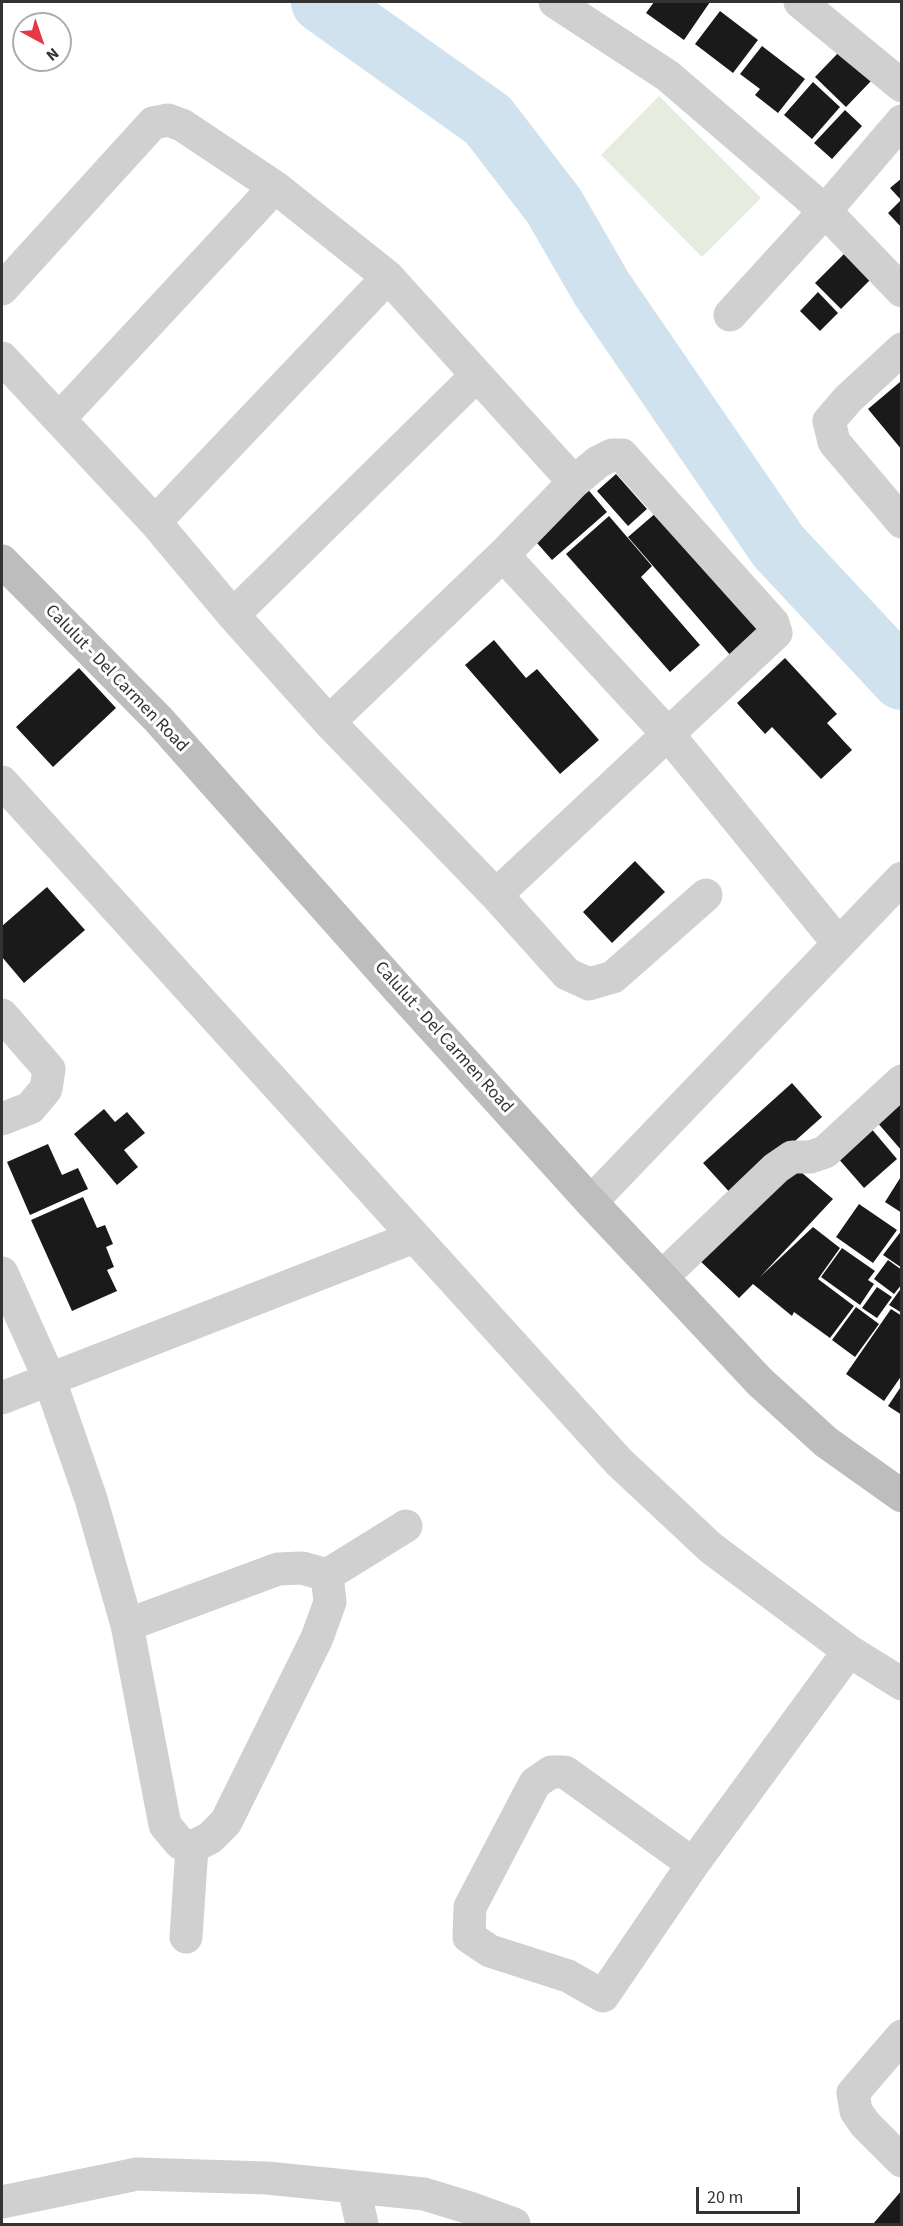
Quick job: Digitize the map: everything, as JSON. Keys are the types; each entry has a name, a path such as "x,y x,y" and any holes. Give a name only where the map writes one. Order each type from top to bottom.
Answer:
{"main road":[{"name":"Calulut - Del Carmen Road","path":"2,561 158,719 591,1202 760,1382 826,1442 902,1496"}],"street":[{"path":"555,2 668,76 825,211 902,291"},
{"path":"800,2 902,86"},
{"path":"2,290 153,123 168,120 182,125 275,187 388,277 574,482"},
{"path":"730,315 825,211 902,121"},
{"path":"59,419 275,187"},
{"path":"155,522 388,277"},
{"path":"902,350 848,399 829,421 834,442 902,522"},
{"path":"2,357 155,522 233,615 329,722 496,895 567,975 589,984 614,977 706,895"},
{"path":"233,615 476,376"},
{"path":"329,722 503,555 574,482 598,462 612,455 622,455 773,623 776,633 496,895"},
{"path":"503,555 667,733 840,944"},
{"path":"2,782 627,1470 711,1548 849,1651 902,1684"},
{"path":"591,1202 902,878"},
{"path":"2,1015 49,1069 46,1089 30,1108 2,1119"},
{"path":"662,1277 776,1168 792,1157 810,1157 825,1152 902,1082"},
{"path":"2,1398 414,1238"},
{"path":"2,1273 49,1378 91,1499 127,1625 165,1825 180,1843 192,1846 210,1838 226,1822 317,1638 330,1602 327,1575"},
{"path":"127,1625 278,1569 302,1568 327,1575 406,1526"},
{"path":"693,1864 565,1772 551,1772 535,1783 470,1907 470,1936 490,1951 568,1976 603,1996 693,1864 849,1651"},
{"path":"186,1937 192,1846"},
{"path":"902,2036 853,2093 856,2111 902,2161"},
{"path":"2,2202 137,2174 267,2178 424,2194 514,2224"},
{"path":"354,2188 362,2224"}],"shaded area":[{"path":"659,96 761,198 702,257 601,155"}],"building":[{"path":"654,2 710,2 684,40 646,13"},
{"path":"720,11 758,40 733,73 695,44"},
{"path":"762,46 805,79 778,113 755,95 760,89 740,74"},
{"path":"841,50 872,80 846,107 815,77"},
{"path":"813,82 840,107 812,139 784,115"},
{"path":"845,110 862,126 832,159 814,143"},
{"path":"902,178 902,228 888,213 901,200 890,188"},
{"path":"847,251 873,277 841,309 815,283"},
{"path":"818,292 838,313 820,331 800,311"},
{"path":"900,382 902,384 902,450 868,409"},
{"path":"616,474 647,509 628,526 597,491"},
{"path":"585,486 607,512 552,560 529,534"},
{"path":"657,512 760,631 731,656 628,537"},
{"path":"609,516 652,566 641,577 700,645 670,672 566,554"},
{"path":"494,640 526,678 537,669 599,740 560,774 465,665"},
{"path":"785,658 837,714 827,723 852,750 821,779 772,727 765,734 737,703"},
{"path":"79,668 116,708 53,767 16,727"},
{"path":"635,861 665,892 612,943 583,912"},
{"path":"47,887 85,930 24,983 2,957 2,926"},
{"path":"792,1083 822,1117 733,1196 703,1163"},
{"path":"902,1087 902,1151 870,1114"},
{"path":"104,1109 115,1122 127,1112 145,1133 124,1150 138,1167 117,1185 74,1134"},
{"path":"864,1120 897,1159 864,1188 830,1149"},
{"path":"48,1144 62,1175 78,1168 88,1189 30,1215 7,1162"},
{"path":"795,1167 833,1199 760,1277 813,1227 840,1248 818,1279 854,1306 830,1338 794,1312 792,1316 753,1284 739,1298 696,1257"},
{"path":"902,1175 902,1213 885,1202"},
{"path":"83,1197 97,1228 105,1225 113,1244 106,1247 114,1267 107,1270 117,1291 72,1311 31,1220"},
{"path":"859,1204 897,1230 873,1263 836,1237"},
{"path":"902,1230 902,1268 883,1255"},
{"path":"842,1248 875,1271 868,1280 874,1284 860,1305 821,1277"},
{"path":"888,1260 902,1270 902,1284 894,1294 874,1279"},
{"path":"877,1287 892,1297 877,1318 862,1308"},
{"path":"902,1287 902,1313 889,1305"},
{"path":"856,1307 879,1324 855,1357 832,1340"},
{"path":"891,1309 902,1316 902,1375 884,1401 846,1374"},
{"path":"902,1385 902,1415 888,1406"},
{"path":"902,2190 902,2224 873,2224"}],"waterway":[{"path":"322,2 488,120 554,206 602,289 778,546 902,679"}]}
